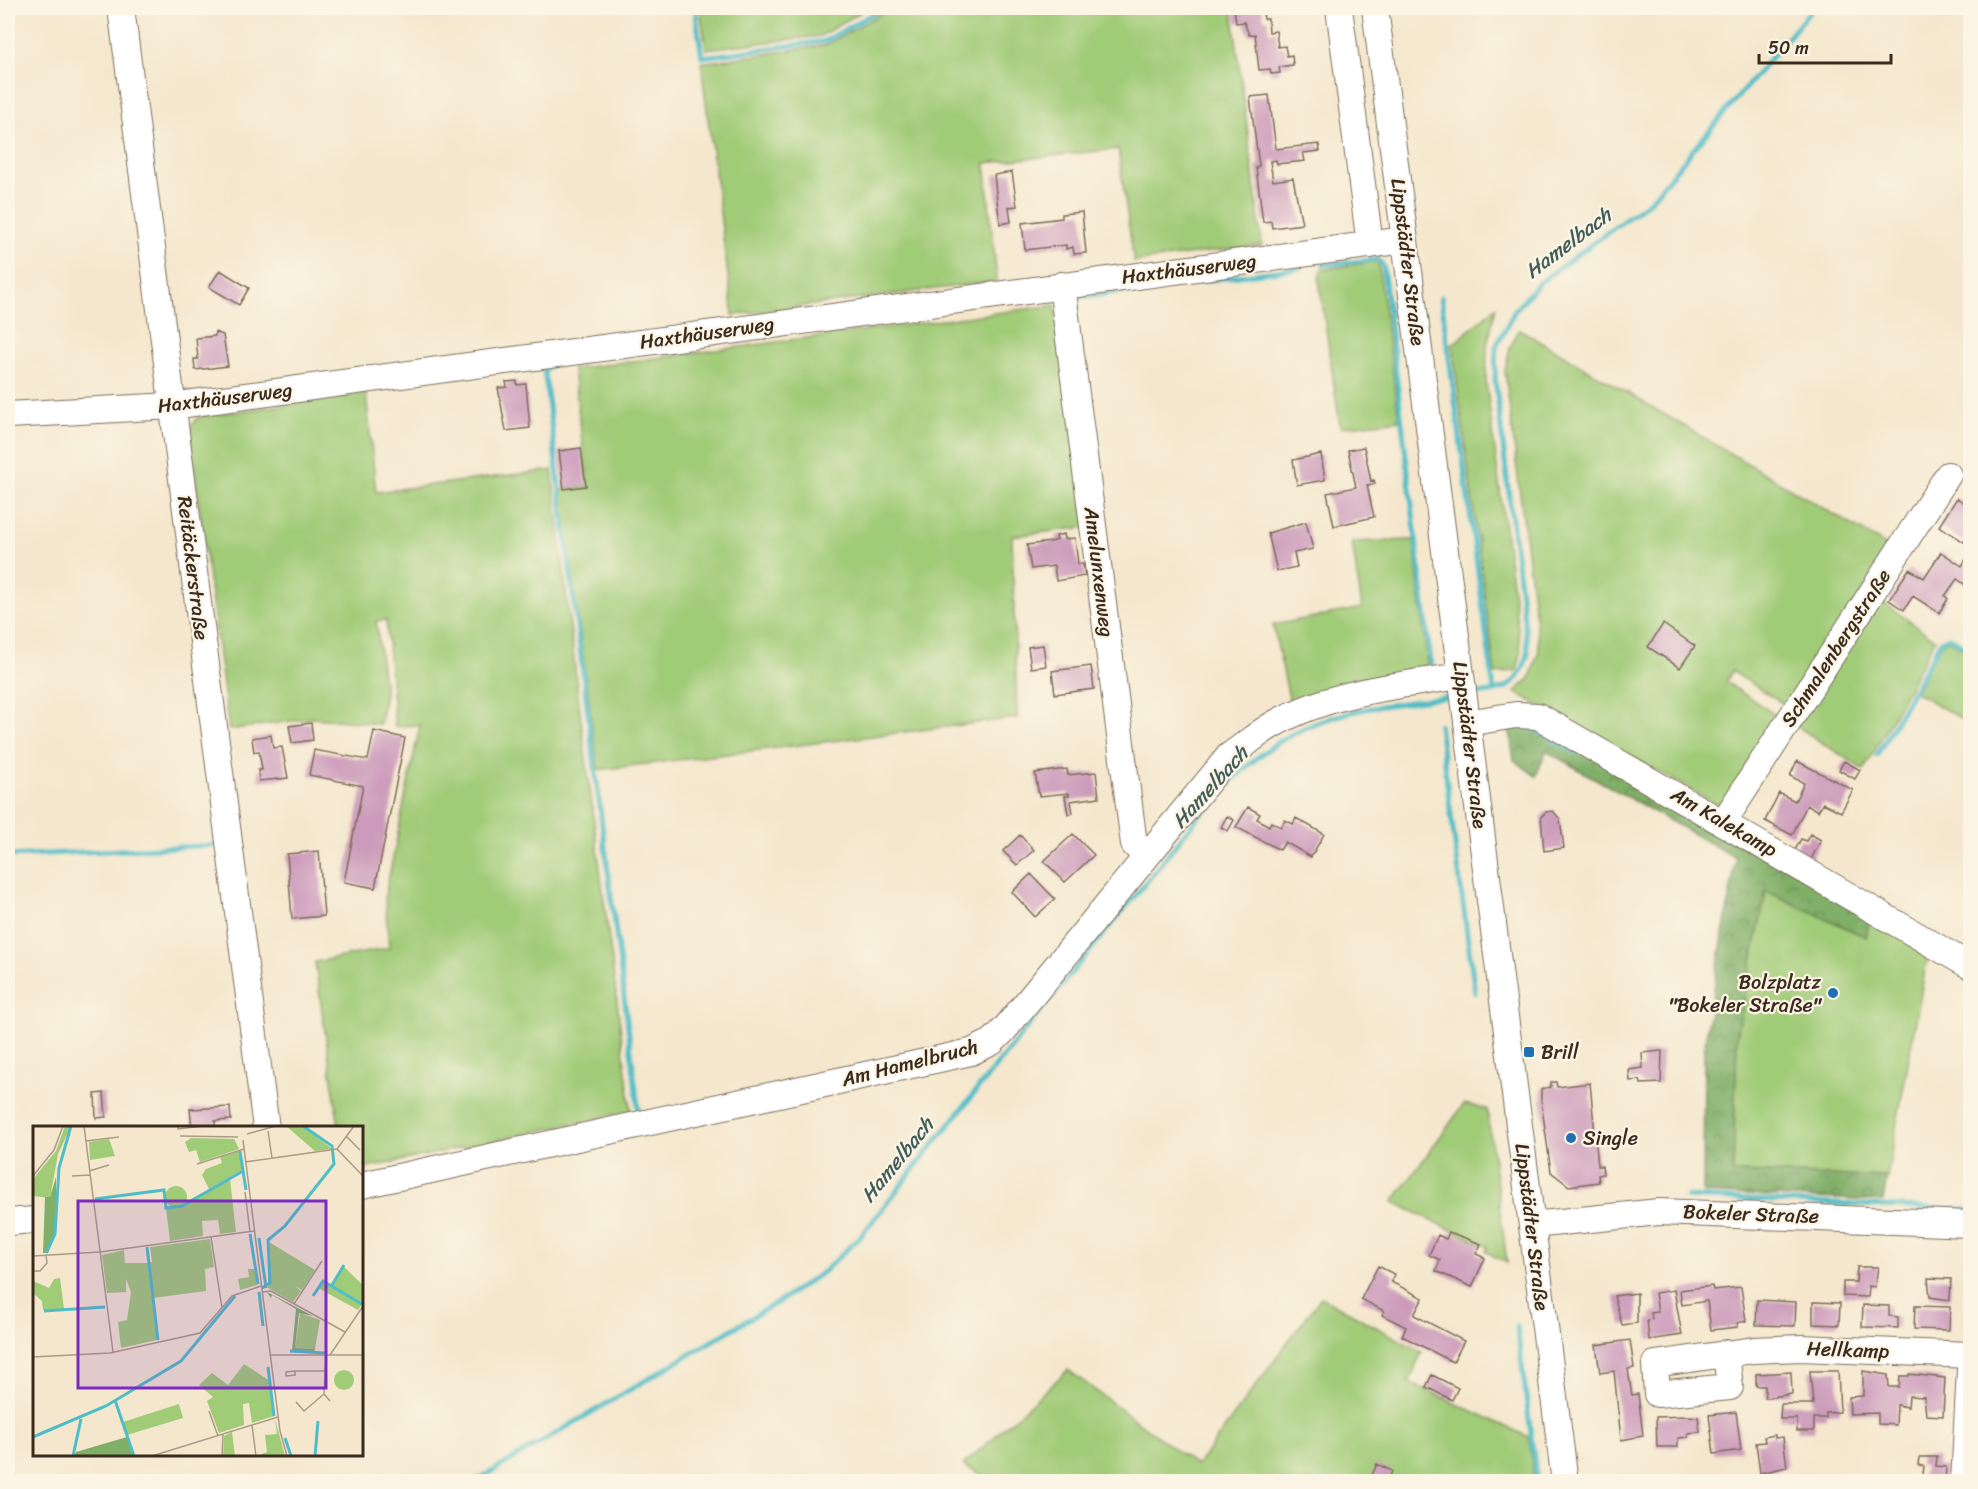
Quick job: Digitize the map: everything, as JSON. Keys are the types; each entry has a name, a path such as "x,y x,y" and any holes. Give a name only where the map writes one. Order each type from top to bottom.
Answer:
{"street":[{"name":"Reitäckerstraße","path":"121,8 266,1126"},
{"path":"1339,8 1370,245"},
{"name":"Lippstädter Straße","path":"1375,8 1565,1482"},
{"name":"Haxthäuserweg","path":"8,415 171,406 1405,240"},
{"name":"Amelunxenweg","path":"1062,285 1134,844 1145,856"},
{"name":"Schmalenbergstraße","path":"1724,821 1948,475"},
{"name":"Am Hamelbruch","path":"363,1185 971,1052 992,1042 1004,1030 1229,756 1274,724 1343,698 1386,687 1462,678"},
{"name":"Am Kalekamp","path":"1467,716 1538,716 1724,821 1971,966"},
{"name":"Bokeler Straße","path":"1532,1225 1659,1212 1971,1224"},
{"path":"8,1222 33,1220"},
{"name":"Hellkamp","path":"1726,1353 1801,1348 1971,1355"},
{"path":"1964,1482 1971,1370"}],"green space":[{"path":"700,8 868,8 820,36 706,49"},
{"path":"891,8 1232,8 1262,245 1134,262 1118,149 985,163 997,281 733,315 701,63 826,45"},
{"path":"1378,261 1399,420 1340,427 1319,280 1321,270"},
{"path":"1055,305 1087,527 1012,536 1017,718 598,770 561,490 588,487 573,369"},
{"path":"1496,307 1487,345 1486,382 1521,653 1517,670 1495,674 1452,345"},
{"path":"1519,329 1891,548 1788,707 1732,671 1726,682 1781,719 1727,801 1716,804 1515,692 1530,678 1539,650 1505,370 1510,348"},
{"path":"366,393 376,492 552,470 580,712 631,1111 363,1169 363,1126 339,1126 315,962 389,948 385,897 420,725 395,726 386,620 376,621 385,692 380,724 313,718 229,730 189,428 199,417"},
{"path":"1414,540 1428,672 1291,707 1273,625 1362,608 1352,542"},
{"path":"1878,599 1935,639 1864,770 1795,725"},
{"path":"1949,640 1970,653 1970,724 1915,692 1942,643"},
{"path":"1539,722 1870,915 1866,937 1766,891 1737,1036 1733,1172 1887,1177 1883,1201 1703,1193 1704,1048 1736,858 1546,751 1536,776 1514,760 1508,723"},
{"name":"Bolzplatz \"Bokeler Straße\"","path":"1766,890 1866,937 1870,915 1929,949 1887,1177 1733,1172 1737,1036"},
{"path":"1464,1104 1487,1109 1507,1263 1486,1252 1488,1247 1393,1202"},
{"path":"1321,1297 1422,1352 1409,1382 1529,1437 1534,1481 996,1482 963,1465 1068,1370 1197,1466"}],"building":[{"path":"1234,8 1262,8 1264,19 1268,19 1269,32 1276,31 1278,47 1285,46 1287,56 1292,55 1293,65 1279,67 1280,73 1271,74 1270,69 1259,70 1255,34 1249,35 1244,22 1236,23"},
{"path":"1269,95 1276,149 1319,144 1320,151 1303,153 1305,161 1277,164 1276,160 1270,161 1273,181 1293,178 1302,224 1272,228 1271,221 1263,222 1256,167 1259,166 1250,97"},
{"path":"1012,172 1017,206 1009,207 1011,222 1000,224 994,175"},
{"path":"1082,212 1086,253 1074,254 1073,247 1066,249 1066,245 1025,250 1022,223 1062,218 1062,214"},
{"path":"220,270 249,288 239,305 209,287"},
{"path":"215,332 223,335 228,366 195,370 194,359 198,359 196,338 215,336"},
{"path":"517,381 517,385 526,384 530,428 506,431 498,388 507,387 506,382"},
{"path":"1364,447 1371,481 1374,480 1375,484 1367,485 1374,517 1334,526 1327,493 1356,487 1348,450"},
{"path":"581,448 586,486 564,489 559,451"},
{"path":"1321,454 1325,480 1297,485 1293,460"},
{"path":"1957,498 1967,505 1970,500 1970,532 1964,542 1939,526"},
{"path":"1306,522 1313,549 1294,553 1297,567 1277,571 1268,533"},
{"path":"1064,534 1065,539 1075,538 1078,564 1083,564 1085,576 1056,581 1054,566 1031,569 1027,545 1051,542 1057,540 1056,536"},
{"path":"1941,552 1962,566 1968,556 1970,557 1970,588 1957,579 1945,596 1948,599 1939,613 1913,596 1904,610 1889,600 1909,569 1924,578"},
{"path":"1663,624 1695,646 1680,668 1648,647"},
{"path":"1043,645 1046,666 1031,668 1028,647"},
{"path":"1091,666 1094,689 1055,694 1052,671"},
{"path":"311,723 313,740 292,743 289,726"},
{"path":"374,731 405,738 375,888 344,882 363,786 309,775 314,750 368,760"},
{"path":"271,735 273,748 282,747 288,778 259,781 258,770 262,770 259,751 254,752 252,738"},
{"path":"1797,761 1853,790 1841,812 1823,803 1818,811 1807,805 1792,835 1765,821 1779,793 1795,801 1804,783 1790,776"},
{"path":"1844,761 1860,770 1855,779 1839,770"},
{"path":"1067,769 1068,775 1096,772 1099,797 1071,801 1073,813 1068,814 1065,796 1069,796 1069,793 1039,796 1035,773"},
{"path":"1248,807 1260,814 1257,819 1269,826 1271,822 1281,827 1285,820 1293,824 1296,818 1324,834 1311,857 1285,842 1280,850 1236,827"},
{"path":"1553,811 1560,819 1564,848 1544,851 1541,817 1546,812"},
{"path":"1227,816 1234,820 1228,831 1221,827"},
{"path":"1073,834 1094,855 1065,882 1044,861"},
{"path":"1810,834 1821,840 1810,861 1794,852 1801,839 1806,841"},
{"path":"1020,835 1034,850 1017,865 1003,851"},
{"path":"319,851 324,916 292,919 287,854"},
{"path":"1031,874 1055,899 1035,917 1012,892"},
{"path":"1662,1051 1661,1083 1641,1084 1640,1080 1630,1081 1629,1070 1643,1068 1642,1053"},
{"name":"Single","path":"1551,1082 1556,1082 1557,1087 1590,1083 1598,1166 1602,1166 1603,1174 1598,1175 1599,1182 1569,1186 1551,1172 1541,1089 1551,1087"},
{"path":"104,1093 106,1117 96,1118 95,1094"},
{"path":"230,1107 231,1120 215,1121 215,1126 192,1126 190,1109"},
{"path":"1449,1232 1481,1244 1476,1254 1485,1258 1472,1287 1436,1271 1440,1260 1429,1255 1438,1235 1446,1239"},
{"path":"1378,1266 1394,1274 1391,1282 1423,1298 1414,1315 1464,1341 1453,1362 1402,1336 1406,1327 1382,1315 1384,1311 1361,1299"},
{"path":"1857,1267 1878,1267 1875,1287 1869,1286 1868,1297 1843,1296 1843,1282 1856,1282"},
{"path":"1928,1278 1951,1279 1950,1300 1930,1297"},
{"path":"1712,1286 1713,1290 1741,1287 1746,1321 1737,1323 1738,1327 1711,1330 1707,1301 1682,1305 1680,1290"},
{"path":"1674,1290 1682,1335 1649,1340 1647,1320 1652,1319 1651,1313 1658,1312 1655,1293"},
{"path":"1637,1293 1637,1323 1622,1325 1614,1296"},
{"path":"1757,1300 1796,1302 1795,1326 1756,1325"},
{"path":"1813,1302 1840,1303 1839,1325 1813,1324"},
{"path":"1863,1305 1889,1306 1889,1316 1898,1317 1898,1328 1862,1327"},
{"path":"1915,1306 1950,1307 1949,1330 1914,1329"},
{"path":"1630,1340 1634,1368 1628,1369 1632,1395 1638,1394 1643,1436 1621,1440 1614,1371 1600,1373 1596,1345"},
{"path":"1810,1371 1838,1371 1840,1412 1826,1413 1826,1418 1814,1418 1814,1431 1797,1431 1797,1419 1780,1419 1781,1404 1813,1404"},
{"path":"1863,1371 1888,1375 1889,1387 1899,1387 1900,1376 1909,1376 1909,1374 1945,1378 1943,1416 1926,1415 1924,1397 1909,1396 1908,1407 1897,1405 1896,1425 1878,1424 1878,1413 1850,1414 1849,1397 1863,1396"},
{"path":"1791,1372 1792,1394 1765,1398 1765,1386 1756,1386 1756,1374"},
{"path":"1432,1375 1458,1388 1452,1400 1426,1387"},
{"path":"1736,1412 1741,1450 1714,1454 1709,1415"},
{"path":"1656,1417 1698,1417 1700,1432 1688,1433 1688,1437 1678,1438 1678,1447 1657,1447"},
{"path":"1775,1435 1775,1438 1783,1437 1787,1467 1760,1473 1756,1443 1765,1442 1764,1437"},
{"path":"1920,1457 1937,1457 1936,1466 1946,1467 1945,1482 1922,1482 1924,1466 1919,1465"},
{"path":"1377,1464 1392,1471 1387,1482 1372,1475"}],"waterway":[{"path":"695,8 702,57 825,41 883,8"},
{"name":"Hamelbach","path":"1470,695 1492,692 1515,681 1528,653 1495,378 1496,347 1515,310 1539,283 1649,202 1813,8"},
{"path":"1323,265 1378,259 1383,266 1432,671"},
{"path":"1081,297 1299,268"},
{"path":"1441,297 1494,691"},
{"path":"549,367 544,368 639,1114"},
{"path":"1877,755 1941,641 1949,637 1970,650"},
{"name":"Hamelbach","path":"474,1482 783,1299 823,1272 861,1236 1184,834 1222,791 1264,753 1287,737 1327,719 1392,704 1458,696"},
{"path":"1439,725 1475,993"},
{"path":"1529,726 1576,752"},
{"path":"8,856 218,845"},
{"path":"1687,1197 1970,1210"},
{"path":"1517,1326 1537,1482"}],"place":[{"name":"Bolzplatz \"Bokeler Straße\"","path":"1833,993"},
{"name":"Brill","path":"1529,1052"},
{"name":"Single","path":"1571,1138"}]}
